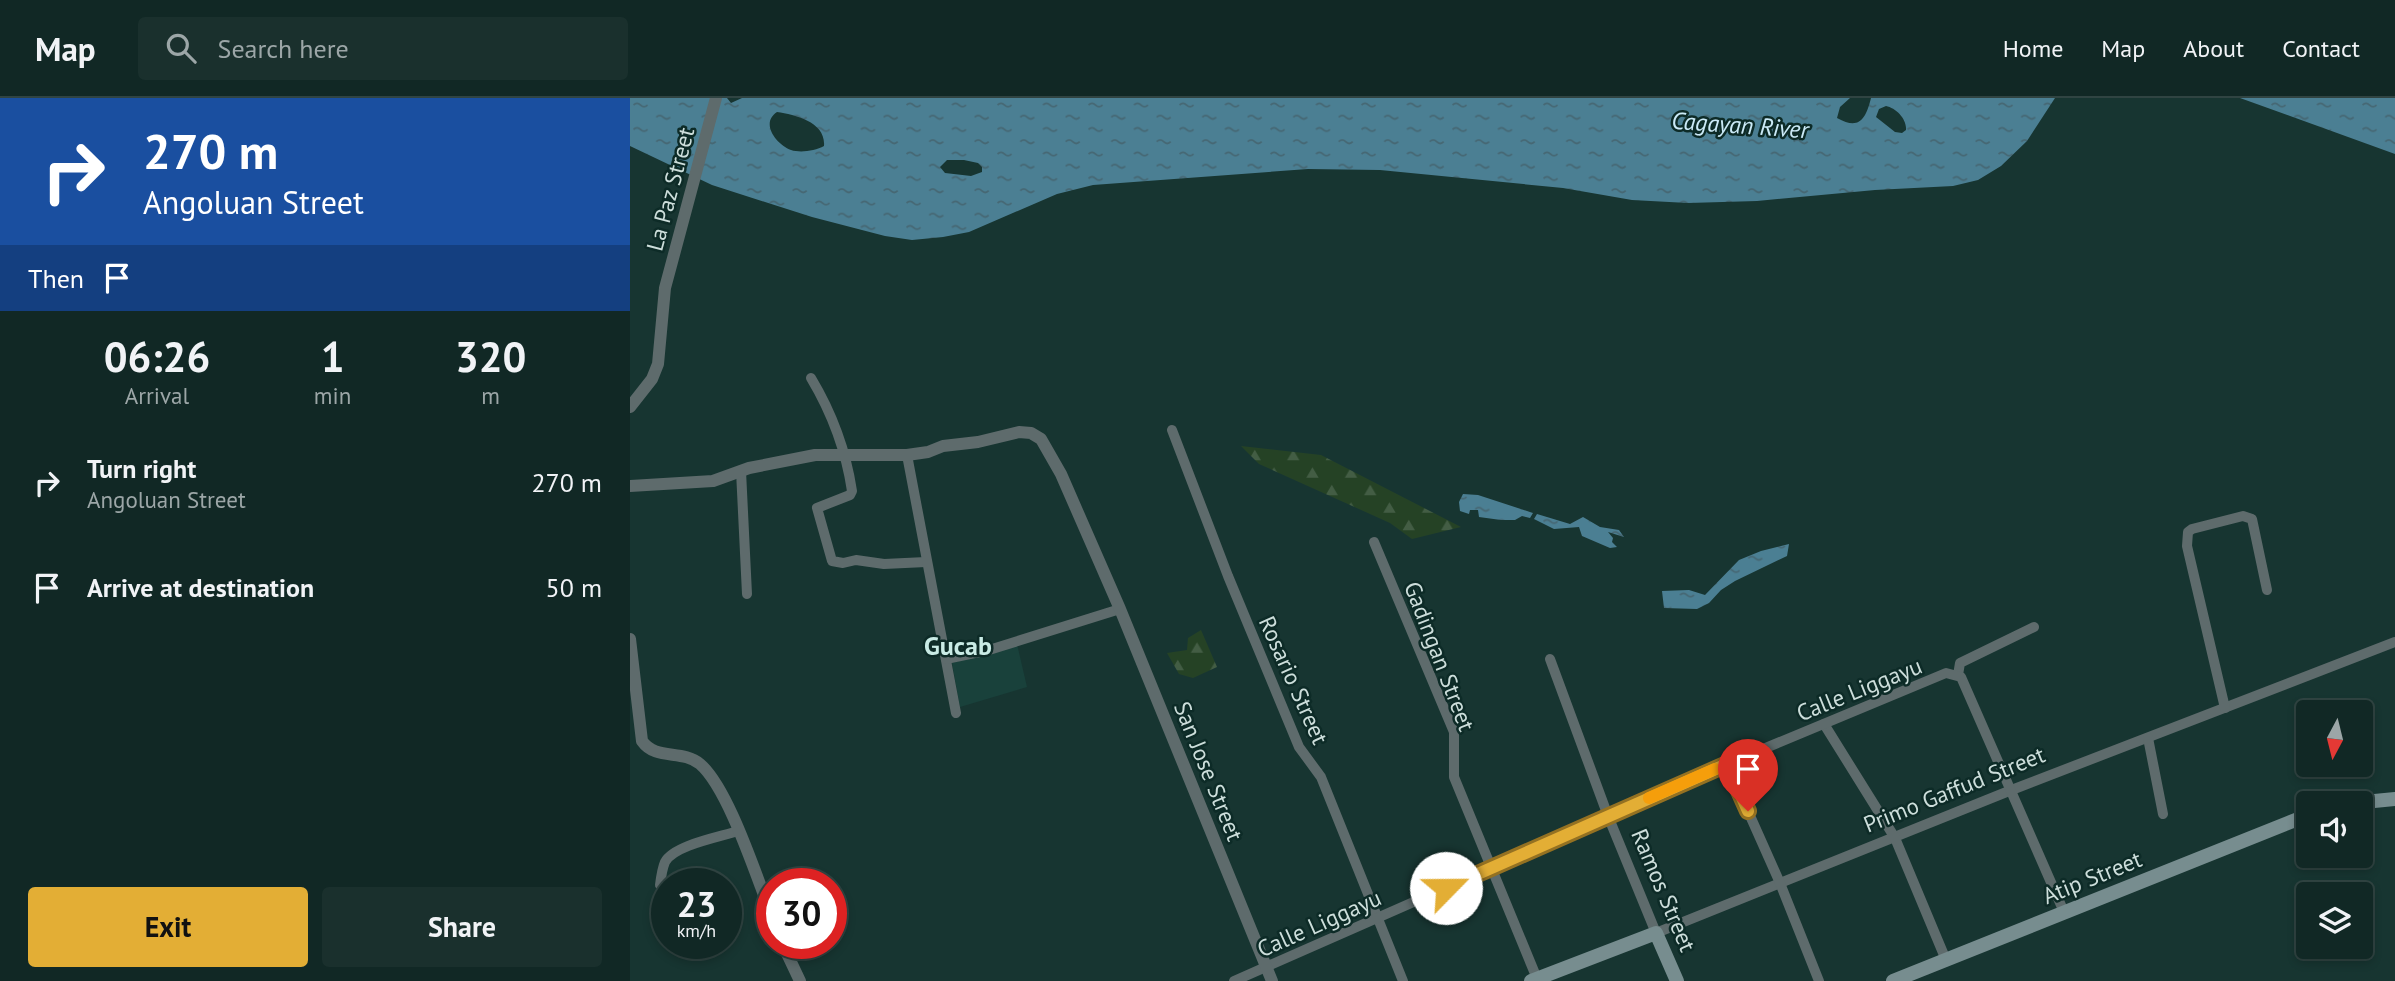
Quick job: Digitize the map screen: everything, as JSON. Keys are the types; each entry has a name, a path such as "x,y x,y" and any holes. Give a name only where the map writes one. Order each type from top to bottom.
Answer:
{"main road":[{"path":"2373,801 2395,799"},
{"name":"Atip Street","path":"1893,981 2296,820"},
{"name":"Primo Gaffud Street","path":"1535,980 1656,933"},
{"name":"Ramos Street","path":"1656,933 1677,981"}],"street":[{"name":"La Paz Street","path":"630,407 652,379 658,364 665,288 716,98"},
{"path":"811,378 824,399 845,454 852,491 850,495 818,507 817,510 832,561 843,564 856,560 884,564 926,562"},
{"name":"Rosario Street","path":"1172,430 1228,576 1294,735 1302,754 1321,777 1376,918 1404,981"},
{"name":"San Jose Street","path":"907,455 929,452 943,446 978,442 1005,434 1031,433 1041,439 1061,474 1120,609 1272,981"},
{"path":"630,485 713,481 741,471 815,455 907,455 956,713"},
{"path":"741,471 747,594"},
{"path":"2225,708 2187,546 2188,532 2192,528 2243,516 2252,519 2267,590"},
{"name":"Gadingan Street","path":"1374,541 1454,732 1454,777 1535,980"},
{"path":"946,659 989,650 1120,609"},
{"path":"2034,627 1960,663 1959,676 2064,912"},
{"path":"630,639 642,741 652,752 689,758 699,764 720,792 756,876"},
{"name":"Primo Gaffud Street","path":"1656,933 2009,791 2395,642"},
{"name":"Ramos Street","path":"1550,659 1608,816 1656,933"},
{"name":"Calle Liggayu","path":"1234,981 1727,764 1947,673 1959,676"},
{"path":"1824,724 1895,838 1946,960"},
{"path":"2148,738 2163,814"},
{"path":"1727,764 1780,883 1819,981"},
{"path":"664,868 670,856 686,848 738,831"},
{"path":"790,959 800,981"}],"shaded area":[{"path":"1017,644 1027,687 960,707 952,663"}],"green space":[{"path":"1241,446 1321,455 1461,527 1412,539 1390,523 1259,464"},
{"path":"1201,630 1217,667 1193,678 1179,674 1167,653 1187,650 1188,638"}],"water":[{"name":"Cagayan River","path":"630,98 727,98 731,103 742,98 1850,98 1840,107 1837,118 1857,123 1864,117 1871,98 2055,98 2027,141 2001,166 1978,180 1953,186 1757,201 1688,203 1632,200 1563,188 1380,170 1308,169 1093,185 1057,194 969,232 912,240 885,236 812,217 712,185 630,146","holes":["1886,106 1903,118 1906,130 1902,133 1895,132 1876,117 1879,109","777,112 808,121 820,131 824,146 803,151 785,147 772,133 772,117","947,160 964,160 978,163 982,172 971,176 945,173 940,167"]},
{"path":"2240,98 2395,98 2395,154"},
{"path":"1463,494 1478,495 1533,513 1530,518 1522,516 1515,520 1479,517 1478,510 1470,510 1469,514 1460,511 1459,502"},
{"path":"1537,514 1570,524 1583,517 1600,527 1619,530 1624,537 1608,532 1617,547 1610,548 1582,536 1579,527 1554,529 1534,519"},
{"path":"1789,544 1787,556 1735,581 1721,590 1709,603 1697,609 1664,608 1662,591 1689,590 1705,595 1739,560"}],"slow traffic":[{"path":"1649,798 1715,769"}],"district":[{"name":"Gucab","path":"958,645"}],"route":[{"path":"1446,888 1727,764 1748,811"}]}
